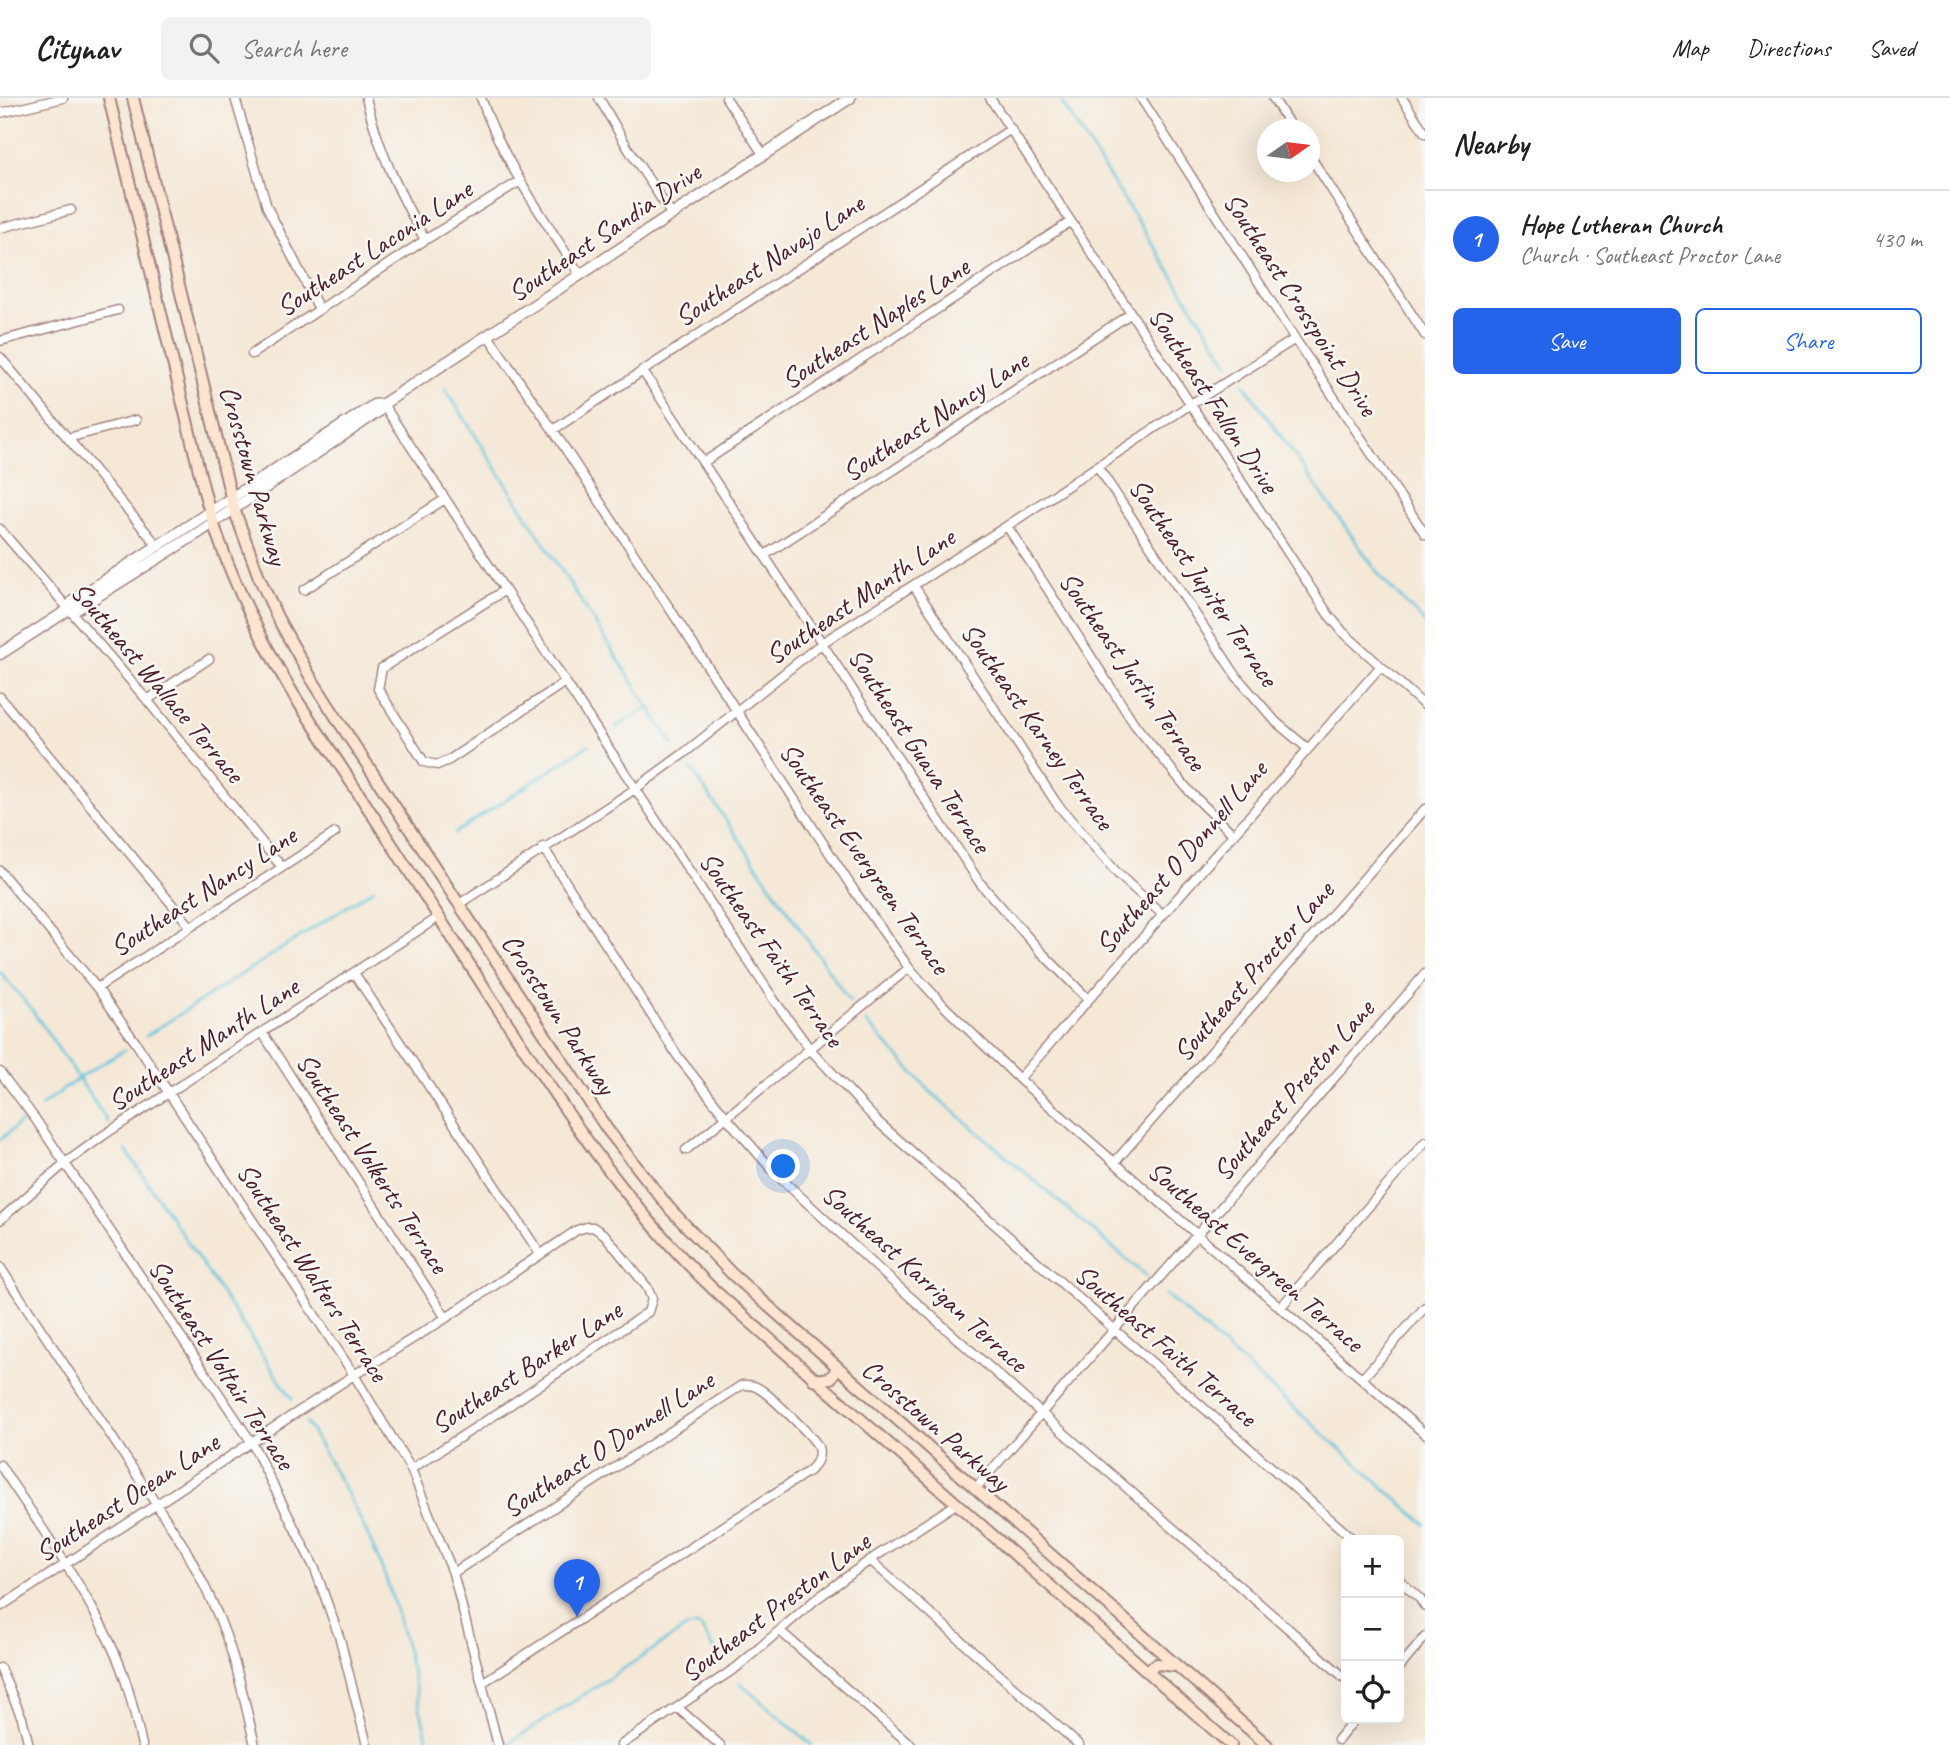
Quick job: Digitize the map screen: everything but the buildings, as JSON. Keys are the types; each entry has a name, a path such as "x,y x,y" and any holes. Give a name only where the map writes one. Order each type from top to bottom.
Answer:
{"main road":[{"name":"Crosstown Parkway","path":"109,98 211,517 239,592 277,667 439,917 546,1066 598,1158 661,1236 714,1290 1231,1745"},
{"name":"Crosstown Parkway","path":"133,98 232,503 259,577 294,648 564,1065 633,1165 683,1224 732,1274 1267,1745"},
{"path":"546,1066 564,1065"},
{"path":"814,1380 831,1378 837,1368"},
{"path":"1146,1671 1157,1664 1178,1667"}],"street":[{"path":"0,113 63,98"},
{"path":"235,98 267,207 319,309"},
{"path":"366,98 376,136 394,184 425,240"},
{"path":"481,98 493,132 520,181 580,275"},
{"path":"599,98 672,215"},
{"path":"726,98 763,154"},
{"name":"Southeast Sandia Drive","path":"0,654 68,610 78,609 232,503 379,411 383,404 850,98"},
{"name":"Southeast Fallon Drive","path":"990,98 1328,614 1343,632 1425,706"},
{"name":"Southeast Crosspoint Drive","path":"1142,98 1295,339 1425,534"},
{"path":"1273,98 1286,119"},
{"path":"1402,98 1425,133"},
{"name":"Southeast Navajo Lane","path":"552,430 1011,130"},
{"path":"1320,172 1425,335"},
{"name":"Southeast Laconia Lane","path":"252,354 520,181"},
{"path":"0,228 71,210"},
{"name":"Southeast Naples Lane","path":"704,462 1070,222"},
{"path":"0,341 118,310"},
{"name":"Southeast Nancy Lane","path":"765,555 1130,314"},
{"name":"Southeast Evergreen Terrace","path":"489,337 855,891 909,968 1019,1079 1425,1434"},
{"name":"Southeast Manth Lane","path":"459,904 635,789 822,643 1295,339"},
{"path":"0,357 157,545"},
{"name":"Southeast Guava Terrace","path":"642,370 980,883 1040,951 1088,999"},
{"name":"Southeast Faith Terrace","path":"383,404 734,940 810,1049 877,1121 1348,1535"},
{"path":"68,438 136,420"},
{"name":"Southeast Jupiter Terrace","path":"1098,467 1237,677 1276,722 1307,748"},
{"path":"304,590 445,499"},
{"name":"Southeast Sandia Drive","path":"68,610 73,601 157,545 211,517"},
{"name":"Southeast Justin Terrace","path":"1007,526 1135,725 1190,792 1232,833"},
{"name":"Southeast Wallace Terrace","path":"0,530 147,700 281,866"},
{"name":"Southeast Karney Terrace","path":"914,586 1058,804 1118,874 1162,914"},
{"path":"505,590 382,668 378,689 424,762 437,765 449,760 565,682"},
{"path":"147,700 209,659"},
{"name":"Southeast O Donnell Lane","path":"1019,1079 1380,667"},
{"path":"0,697 190,926"},
{"name":"Southeast Proctor Lane","path":"1114,1163 1425,809"},
{"name":"Southeast Nancy Lane","path":"97,988 335,833"},
{"name":"Southeast Karrigan Terrace","path":"543,847 680,1058 726,1117 776,1174 1041,1413 1341,1675"},
{"name":"Southeast Walters Terrace","path":"0,871 97,988 170,1094 354,1375 411,1469 453,1573 498,1745"},
{"name":"Southeast Manth Lane","path":"0,1220 64,1164 104,1135 439,917"},
{"path":"686,1150 909,968"},
{"path":"354,973 540,1254"},
{"name":"Southeast Preston Lane","path":"975,1489 1425,974"},
{"name":"Southeast Volkerts Terrace","path":"262,1032 446,1318"},
{"name":"Southeast Voltair Terrace","path":"0,1072 36,1120 252,1443 315,1569 340,1639 367,1745"},
{"path":"1280,1308 1425,1142"},
{"name":"Southeast Ocean Lane","path":"0,1607 577,1230 587,1227 600,1230 625,1261"},
{"name":"Southeast Barker Lane","path":"411,1469 644,1317 651,1307 650,1292 625,1261"},
{"path":"0,1266 185,1549 222,1624 255,1745"},
{"path":"1362,1379 1425,1307"},
{"name":"Southeast O Donnell Lane","path":"453,1573 736,1388 746,1385 757,1387 816,1442 819,1455 814,1467 482,1683"},
{"path":"0,1465 86,1597 117,1659 142,1745"},
{"name":"Southeast Preston Lane","path":"621,1745 737,1667 816,1600 870,1560 956,1504"},
{"path":"870,1560 1079,1745"},
{"path":"1404,1585 1425,1607"},
{"path":"780,1630 911,1745"},
{"path":"1404,1662 1425,1637"},
{"path":"0,1668 22,1718 29,1745"},
{"path":"678,1708 720,1745"},
{"path":"1338,1740 1351,1724"}],"waterway":[{"path":"1059,98 1229,364"},
{"path":"1244,384 1383,580 1425,623"},
{"path":"445,388 673,745"},
{"path":"616,727 649,707"},
{"path":"455,833 589,745"},
{"path":"691,769 850,1002"},
{"path":"146,1036 374,889"},
{"path":"0,972 32,1010 108,1122"},
{"path":"866,1022 930,1091 1146,1276"},
{"path":"41,1106 124,1050"},
{"path":"0,1140 22,1121"},
{"path":"126,1150 292,1399"},
{"path":"1165,1294 1425,1524"},
{"path":"306,1422 360,1519 386,1579 429,1745"},
{"path":"508,1744 686,1628 701,1628 720,1658"},
{"path":"740,1683 812,1745"}],"place":[{"name":"Hope Lutheran Church","path":"577,1617"}]}
